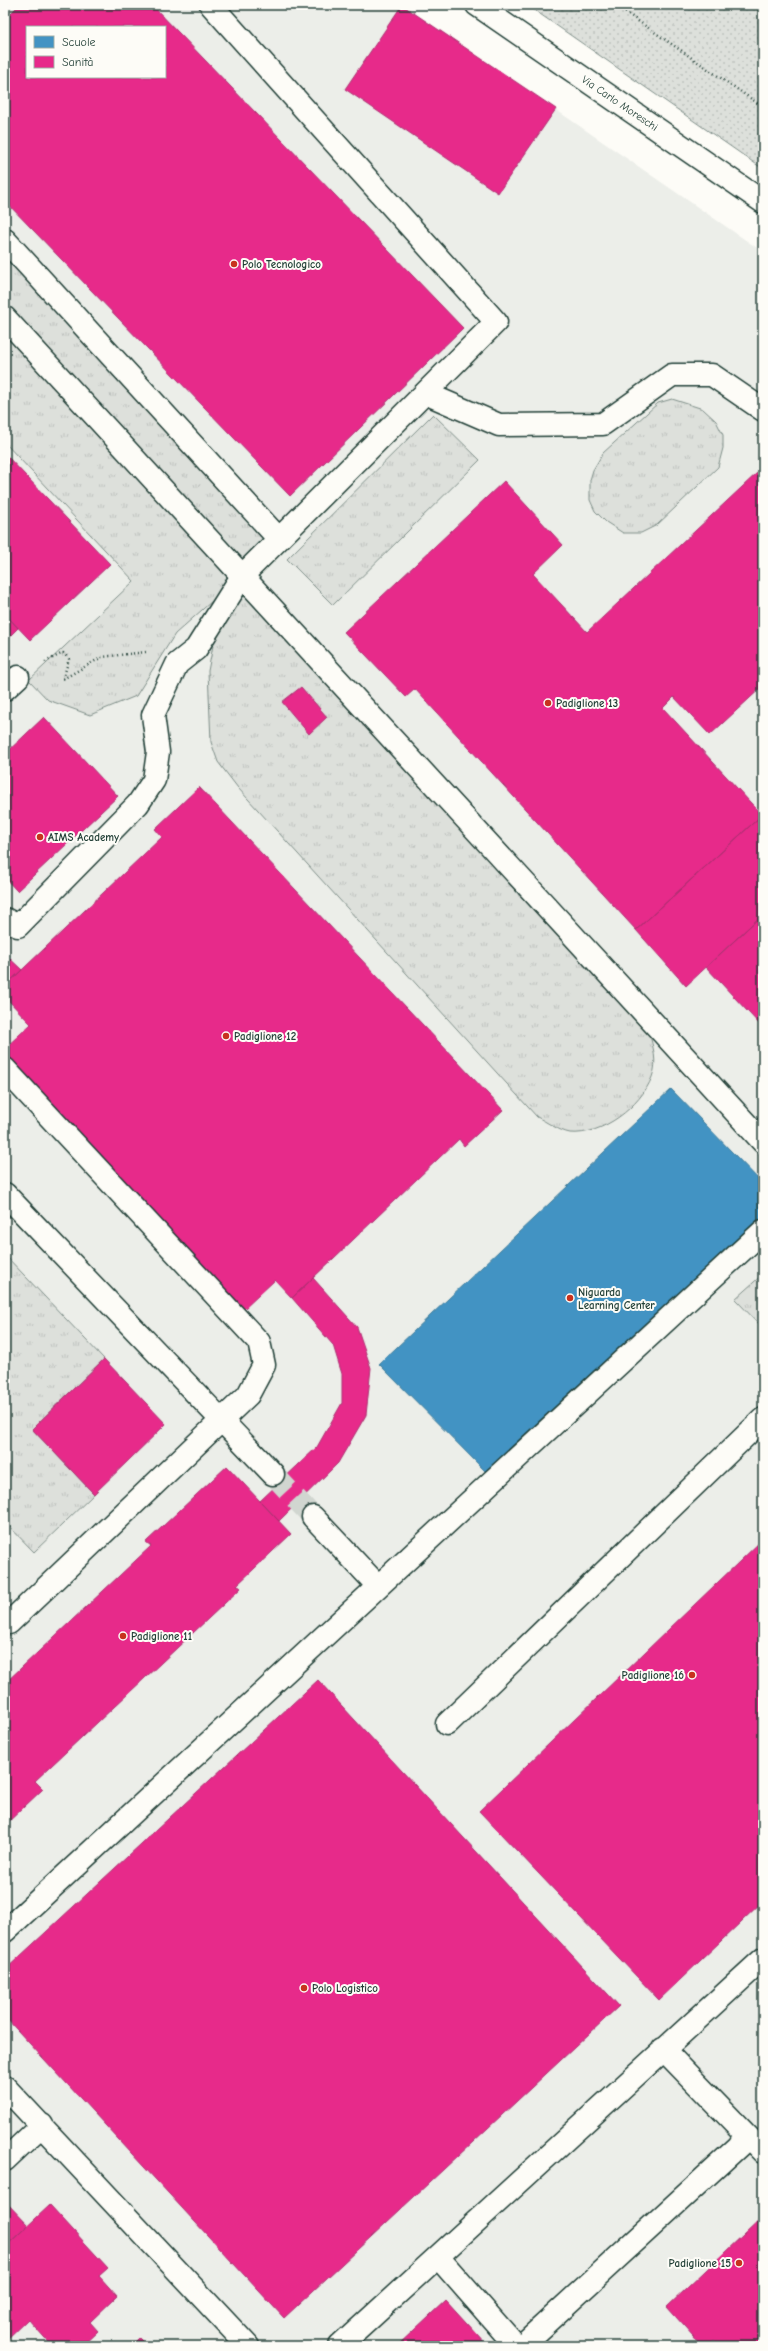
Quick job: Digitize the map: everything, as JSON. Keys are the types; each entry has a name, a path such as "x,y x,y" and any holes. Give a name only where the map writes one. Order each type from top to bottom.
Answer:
{"street":[{"path":"5,919 18,926 138,804 154,780 158,752 153,715 177,664 196,649 242,576 496,322 210,5"},
{"name":"Via Carlo Moreschi","path":"477,5 763,202"},
{"path":"5,240 279,539"},
{"path":"5,318 763,1141"},
{"path":"425,393 499,425 603,424 672,375 712,376 763,410"},
{"path":"5,1069 259,1342 264,1364 248,1395 9,1624 5,1620"},
{"path":"5,1194 273,1474"},
{"path":"5,1931 763,1231"},
{"path":"447,1724 763,1419"},
{"path":"313,1517 378,1586"},
{"path":"340,2346 763,1958"},
{"path":"664,2050 745,2136 763,2152"},
{"path":"5,2087 248,2346"},
{"path":"5,2160 42,2125"},
{"path":"521,2346 739,2146 745,2136"},
{"path":"438,2257 516,2346"}],"path":[{"path":"615,5 763,107"},
{"path":"12,683 63,653 69,659 63,679 102,657 122,653 150,652"}],"shaded area":[{"path":"5,5 403,5 763,252 763,2346 5,2346"}],"green space":[{"path":"527,5 763,5 763,169"},
{"path":"5,249 270,538 242,566 5,306"},
{"path":"5,331 235,575 212,601 175,634 136,696 90,715 48,700 29,680 134,581 5,443"},
{"path":"672,399 703,409 716,421 723,435 723,448 718,467 657,525 641,533 623,533 606,522 595,511 590,500 590,480 593,470 603,453 658,403"},
{"path":"433,414 480,460 333,605 287,559"},
{"path":"240,596 252,598 649,1032 655,1060 652,1077 647,1088 639,1098 619,1117 595,1130 582,1133 570,1133 537,1117 238,788 218,762 211,742 208,671 219,615"},
{"path":"5,1255 104,1359 32,1429 94,1494 34,1552 5,1522"},
{"path":"763,1274 763,1328 735,1299"}],"building: Scuole":[{"name":"Niguarda Learning Center","path":"671,1089 763,1184 763,1231 494,1480 379,1364"}],"building: Sanità":[{"name":"Polo Tecnologico","path":"19,5 152,5 463,328 290,496 5,201 5,19"},
{"path":"402,5 556,109 498,193 345,89"},
{"path":"5,454 110,564 30,640 5,614"},
{"name":"Padiglione 13","path":"757,473 763,480 763,686 710,735 674,697 663,708 762,815 636,930 415,689 406,697 344,632 504,481 563,545 533,574 587,632"},
{"path":"5,614 18,628 5,641"},
{"path":"301,687 327,717 309,734 282,702"},
{"name":"AIMS Academy","path":"44,717 118,796 17,891 5,878 5,754"},
{"name":"Padiglione 12","path":"199,787 503,1110 464,1146 459,1139 292,1298 275,1280 244,1309 5,1056 5,1048 31,1024 5,997 5,986 162,837 155,829"},
{"path":"763,814 763,914 686,986 636,930"},
{"path":"763,914 763,1028 706,967"},
{"path":"5,954 22,970 5,986"},
{"path":"313,1278 357,1327 371,1368 366,1415 338,1463 279,1521 260,1501 317,1447 342,1403 342,1374 333,1345 292,1298"},
{"path":"104,1359 166,1424 94,1494 32,1429"},
{"name":"Padiglione 11","path":"227,1466 291,1534 237,1585 241,1588 35,1781 43,1789 5,1825 5,1683 151,1546 146,1542"},
{"name":"Padiglione 16","path":"763,1539 763,1901 659,2000 479,1811"},
{"name":"Polo Logistico","path":"318,1680 619,2006 284,2318 5,2017 5,1970"},
{"path":"5,2201 28,2225 5,2247"},
{"path":"50,2205 108,2268 99,2276 117,2296 90,2322 98,2331 82,2346 52,2346 28,2319 5,2341 5,2247"},
{"name":"Padiglione 15","path":"762,2217 763,2346 719,2346 713,2340 707,2346 702,2346 667,2307"},
{"path":"446,2300 486,2344 484,2346 397,2346"},
{"path":"139,2338 147,2346 131,2346"}],"tunnel":[{"path":"273,1474 313,1517"}],"place":[{"name":"Polo Tecnologico","path":"234,264"},
{"name":"Padiglione 13","path":"548,703"},
{"name":"AIMS Academy","path":"40,837"},
{"name":"Padiglione 12","path":"226,1036"},
{"name":"Niguarda Learning Center","path":"570,1298"},
{"name":"Padiglione 11","path":"123,1636"},
{"name":"Padiglione 16","path":"692,1675"},
{"name":"Polo Logistico","path":"304,1988"},
{"name":"Padiglione 15","path":"739,2263"}]}
